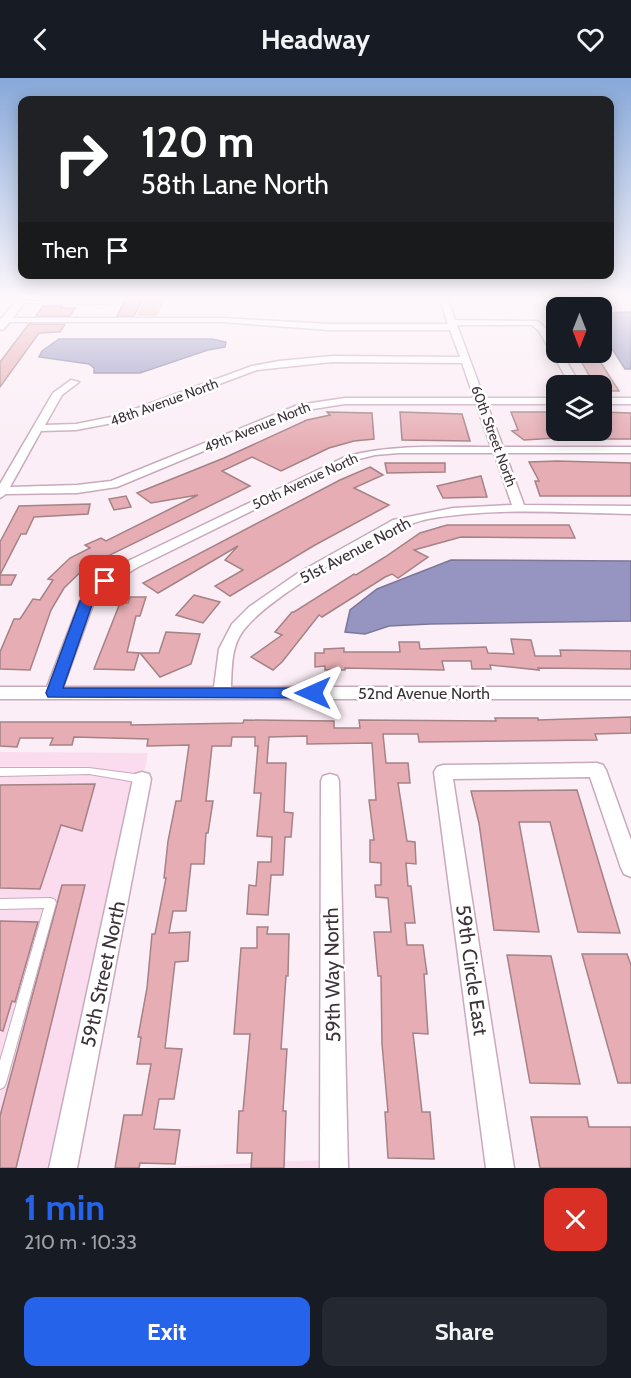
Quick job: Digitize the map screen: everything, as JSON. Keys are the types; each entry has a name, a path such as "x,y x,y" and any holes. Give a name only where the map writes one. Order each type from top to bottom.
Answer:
{"street":[{"name":"60th Street North","path":"461,346 520,510"},
{"path":"552,346 569,375"},
{"name":"48th Avenue North","path":"38,428 76,427 118,419 255,368 281,363 304,360 466,360"},
{"path":"1,492 58,393 74,382"},
{"name":"49th Avenue North","path":"1,492 77,489 113,483 144,473 298,408 320,403 546,401"},
{"path":"612,401 631,401"},
{"name":"50th Avenue North","path":"53,693 87,601 105,581 133,564 351,458 399,450 631,450"},
{"name":"51st Avenue North","path":"222,693 228,643 237,626 265,600 399,523 423,515 452,510 631,510"},
{"name":"52nd Avenue North","path":"0,693 631,693"},
{"name":"59th Circle East","path":"500,1168 443,772 597,770 631,868"},
{"name":"59th Street North","path":"63,1168 142,780"},
{"name":"59th Way North","path":"330,781 334,1168"}],"lane":[{"path":"0,772 89,771 142,780"},
{"path":"0,903 51,903 0,1083"}],"shaded area":[{"path":"0,752 148,753 144,772 135,773 76,1051 47,1168 0,1168"},
{"path":"322,1160 322,1168 145,1168"}],"water":[{"path":"49,346 225,346 140,373 94,373 94,368 89,364 39,357 42,351"},
{"path":"612,346 631,346 631,369 625,369"},
{"path":"451,560 631,561 631,621 430,624 389,626 365,634 345,632 350,610 377,589"}],"building":[{"path":"12,346 30,346 0,387 0,362"},
{"path":"582,363 601,363 609,375 589,375"},
{"path":"612,380 619,391 612,391"},
{"path":"327,412 372,413 374,439 354,441 329,448 281,471 252,457 222,471 250,486 96,562 93,560 64,588 51,610 30,670 0,669 0,652 14,619 20,619 33,599 40,600 53,580 48,579 70,558 90,548 85,545 101,538 106,541 198,495 151,503 137,493 224,458 307,420 330,415"},
{"path":"400,412 462,414 470,441 402,440"},
{"path":"511,412 546,412 546,439 524,440 512,431 518,430"},
{"path":"612,412 631,413 631,439 612,439"},
{"path":"529,462 631,463 631,496 540,496 535,481 539,481"},
{"path":"385,463 445,463 445,472 387,473"},
{"path":"370,467 383,475 354,488 389,505 315,545 230,596 215,586 243,570 225,560 238,546 158,593 143,583 340,480"},
{"path":"481,476 487,497 443,498 437,486"},
{"path":"126,496 131,507 114,510 109,499"},
{"path":"90,504 88,514 34,517 26,534 21,534 0,575 0,542 19,506"},
{"path":"447,525 569,525 575,538 461,537 414,550 428,557 398,578 392,574 385,577 322,617 319,615 273,670 251,657 282,635 275,632 292,612 354,574 356,575 420,533"},
{"path":"0,575 16,575 11,585 0,585"},
{"path":"194,595 220,602 203,623 176,615"},
{"path":"130,597 146,597 140,616 136,616 127,652 139,653 134,670 94,669 120,603 128,603"},
{"path":"166,632 200,634 191,664 160,677 140,653 159,653"},
{"path":"511,639 531,640 535,656 561,656 560,650 631,651 631,669 538,668 539,670 490,665 491,669 472,669 471,661 442,661 444,670 345,668 345,670 325,670 325,666 315,667 315,653 324,653 324,649 344,648 344,652 400,652 399,642 419,642 420,649 486,647 488,653 514,654"},
{"path":"631,717 631,733 595,734 597,740 419,742 418,734 383,734 386,763 408,763 410,783 398,783 407,841 415,842 416,864 406,863 415,923 405,923 407,945 423,945 427,974 424,974 428,1034 413,1033 422,1112 430,1112 434,1159 388,1158 381,976 378,976 374,932 391,932 388,898 376,897 375,885 381,885 381,863 370,862 370,840 374,840 369,800 376,800 372,743 307,744 307,736 269,737 267,763 286,763 284,812 293,813 291,837 285,837 283,875 271,875 268,915 247,914 249,885 256,886 258,862 271,862 272,837 257,836 261,793 254,793 258,746 255,746 255,737 232,737 231,746 212,746 206,801 213,801 208,833 206,833 204,864 191,864 186,911 173,911 169,933 190,932 188,961 175,962 165,1048 182,1049 174,1099 159,1099 154,1129 180,1130 175,1164 140,1163 139,1168 115,1168 124,1115 142,1115 151,1064 137,1064 141,1037 138,1037 147,988 152,934 155,934 166,878 164,878 168,841 176,801 181,801 189,745 147,746 148,739 74,737 72,745 50,745 53,738 20,738 17,747 0,746 0,722 131,722 131,725 243,723 244,720 334,721 334,728 360,728 359,720 496,721 495,718 538,718 538,720"},
{"path":"95,784 82,831 61,825 40,889 0,888 0,785"},
{"path":"577,790 620,933 578,932 550,822 519,822 539,932 494,930 479,823 471,791"},
{"path":"62,885 85,885 16,1168 0,1168 0,1116"},
{"path":"0,921 38,922 15,1002 12,1001 3,1031 0,1030"},
{"path":"257,927 268,927 267,934 289,934 288,976 286,976 281,1049 287,1049 283,1111 286,1111 284,1168 251,1168 252,1153 237,1153 239,1111 243,1111 250,1034 234,1034 241,948 257,948"},
{"path":"582,954 627,954 631,965 631,1083 618,1083"},
{"path":"507,955 551,956 580,1084 530,1083"},
{"path":"531,1117 587,1117 589,1127 631,1127 631,1168 540,1168"}],"route":[{"path":"105,581 87,601 53,693 313,693"}]}
